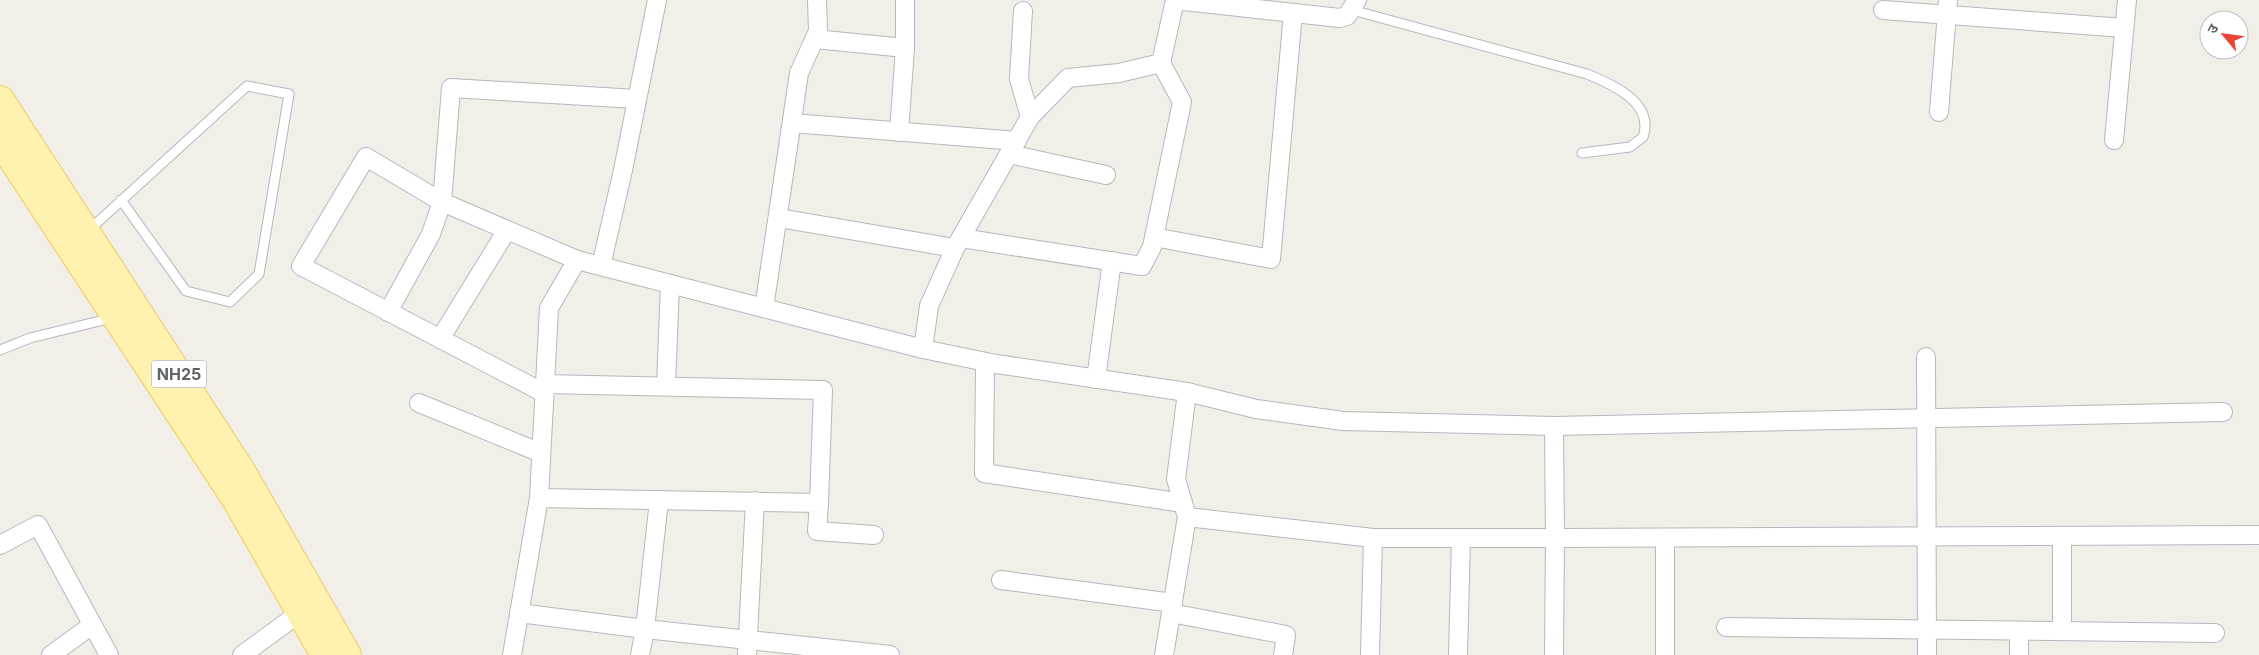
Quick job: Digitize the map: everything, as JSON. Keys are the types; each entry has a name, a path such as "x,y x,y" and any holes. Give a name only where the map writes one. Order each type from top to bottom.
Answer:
{"main road":[{"name":"NH25","path":"0,100 241,471 347,655"},
{"name":"NH25","path":"0,140 236,499 325,655"}],"street":[{"path":"601,266 638,100 657,0"},
{"path":"764,308 779,218 798,73 818,31 817,0"},
{"path":"899,132 905,48 905,0"},
{"path":"779,218 1142,266 1152,247 1182,102 1161,63 1175,0 1340,18 1347,16 1355,5"},
{"path":"2114,140 2127,0"},
{"path":"1883,10 1947,7 2124,28"},
{"path":"1939,112 1947,7"},
{"path":"1023,11 1018,79 1030,117"},
{"path":"1154,237 1271,258 1293,13"},
{"path":"815,39 905,48"},
{"path":"923,349 929,306 958,243 1030,117 1068,78 1119,73 1161,63"},
{"path":"388,312 431,234 442,202 450,88 638,100"},
{"path":"792,123 899,132 1013,148 1106,175"},
{"path":"874,535 817,531 823,390 666,386 544,388 440,339 301,266 366,157 442,202 577,260 923,349 985,362 1187,392 1256,409 1343,421 1554,426 2223,412"},
{"path":"440,339 507,230"},
{"path":"512,655 539,498 549,308 577,260"},
{"path":"1096,379 1112,261"},
{"path":"666,386 670,284"},
{"path":"1926,357 1927,655"},
{"path":"985,362 984,472 1185,510 1373,538 2259,535"},
{"path":"1164,655 1185,510 1176,479 1187,392"},
{"path":"419,403 541,453"},
{"path":"1554,426 1554,655"},
{"path":"539,498 819,503"},
{"path":"640,655 645,629 659,500"},
{"path":"748,648 755,501"},
{"path":"0,545 38,525 108,655"},
{"path":"2062,536 2062,631"},
{"path":"1370,655 1373,538"},
{"path":"1458,655 1461,538"},
{"path":"1665,538 1665,655"},
{"path":"1001,580 1172,608 1286,635 1283,655"},
{"path":"242,655 301,612"},
{"path":"520,613 645,629 748,648 890,655"},
{"path":"51,655 92,625"},
{"path":"1726,628 2215,633"},
{"path":"2019,631 2019,655"}],"lane":[{"path":"1355,5 1587,74 1617,87 1628,95 1644,116 1647,123 1643,137 1630,146 1582,153"},
{"path":"87,232 246,86 289,94 258,274 230,302 186,291 122,200"},
{"path":"0,350 30,338 117,317"}]}
